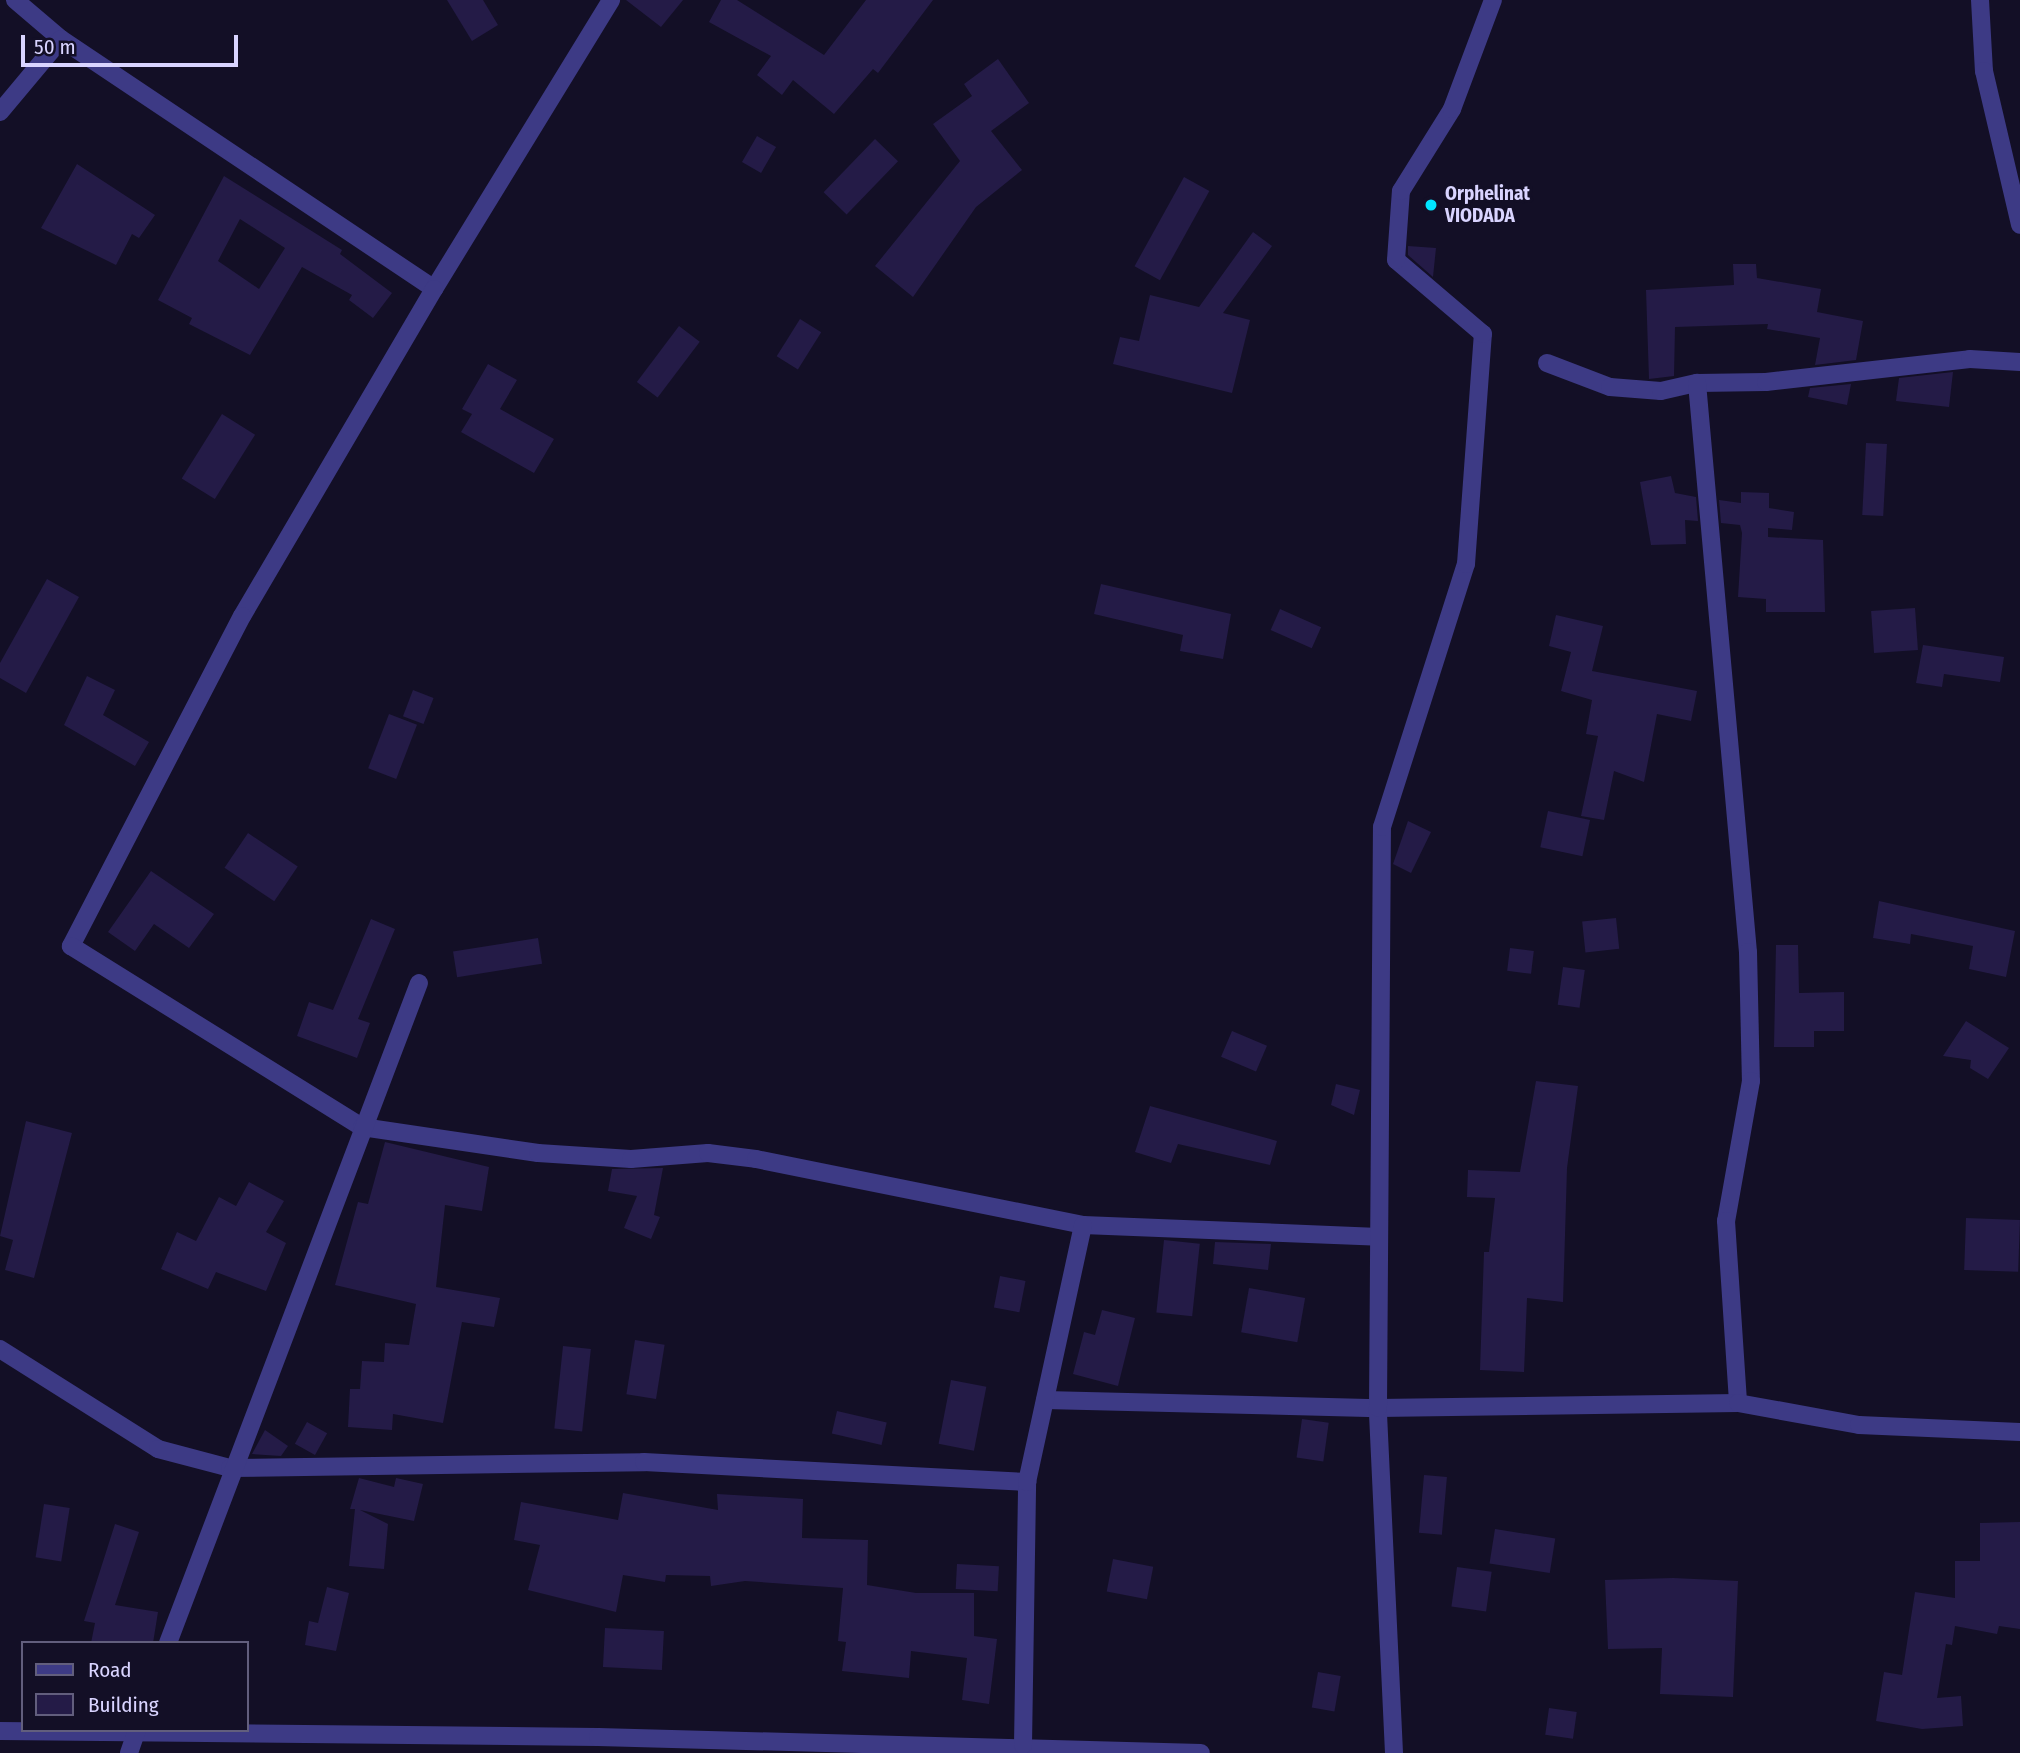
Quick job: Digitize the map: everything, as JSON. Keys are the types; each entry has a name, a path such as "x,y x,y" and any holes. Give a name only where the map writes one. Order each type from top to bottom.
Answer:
{"street":[{"path":"15,0 61,39 435,289"},
{"path":"611,0 435,289 243,615 71,946 362,1127 538,1153 631,1159 708,1153 756,1159 1083,1225 1379,1237"},
{"path":"1394,1753 1378,1408 1382,827 1466,564 1483,334 1396,260 1401,191 1452,109 1493,0"},
{"path":"1980,0 1984,71 2020,225"},
{"path":"0,112 61,39"},
{"path":"1547,363 1609,387 1661,391 1697,383 1766,382 1969,359 2020,362"},
{"path":"1697,383 1748,952 1751,1081 1726,1222 1738,1403"},
{"path":"169,1641 230,1468 419,983"},
{"path":"1023,1745 1027,1482 1083,1225"},
{"path":"0,1349 158,1449 230,1468 643,1462 1027,1482"},
{"path":"1045,1400 1378,1408 1738,1403 1859,1424 2020,1432"},
{"path":"0,1731 21,1731"},
{"path":"129,1753 136,1732 1023,1745 1201,1753"}],"building":[{"path":"447,0 483,0 498,25 472,41"},
{"path":"626,0 683,0 661,27"},
{"path":"721,0 737,0 824,55 866,0 933,0 878,73 873,69 834,114 793,80 782,95 757,75 771,56 709,22"},
{"path":"998,59 1029,103 991,131 1022,170 976,207 913,297 875,266 960,161 933,124 972,96 964,84"},
{"path":"757,136 776,147 761,173 742,162"},
{"path":"875,139 898,161 847,214 824,192"},
{"path":"77,164 155,215 139,238 132,234 116,265 41,228"},
{"path":"224,176 342,250 340,254 392,293 373,318 349,300 352,295 302,267 250,355 189,324 192,318 158,300","holes":["240,219 285,248 259,289 218,261"]},
{"path":"1184,177 1209,191 1160,280 1135,266"},
{"path":"1253,232 1272,246 1223,313 1250,320 1232,393 1113,364 1120,337 1139,341 1150,295 1199,307"},
{"path":"1408,246 1436,248 1433,277 1408,255"},
{"path":"1733,264 1756,264 1757,278 1821,289 1817,312 1863,321 1856,360 1815,365 1820,338 1767,329 1768,324 1675,327 1674,376 1649,379 1646,290 1734,285"},
{"path":"800,319 821,332 798,370 777,356"},
{"path":"679,326 700,342 658,398 637,382"},
{"path":"488,364 517,380 500,409 554,439 534,473 461,432 472,414 462,409"},
{"path":"1953,372 1949,407 1896,401 1899,378"},
{"path":"1851,384 1847,405 1808,397 1810,388"},
{"path":"222,414 255,435 215,499 182,478"},
{"path":"1866,443 1887,444 1883,516 1862,515"},
{"path":"1671,476 1675,493 1696,497 1698,521 1685,520 1686,544 1651,545 1640,482"},
{"path":"1741,492 1769,493 1769,508 1794,512 1792,530 1768,528 1768,537 1823,540 1825,612 1766,612 1766,599 1738,597 1742,533 1740,525 1721,523 1719,500 1741,503"},
{"path":"47,579 79,597 26,693 0,678 0,663"},
{"path":"1101,584 1231,614 1223,659 1180,651 1183,635 1094,614"},
{"path":"1915,608 1918,650 1874,653 1871,611"},
{"path":"1280,609 1321,627 1312,648 1271,630"},
{"path":"1556,615 1603,626 1592,671 1697,691 1691,721 1657,714 1644,782 1614,771 1604,820 1581,816 1598,736 1586,734 1592,700 1561,691 1571,652 1549,646"},
{"path":"1923,645 2004,657 2000,682 1944,674 1942,687 1916,683"},
{"path":"87,676 115,690 103,715 149,742 135,766 64,725"},
{"path":"413,690 434,698 424,724 403,716"},
{"path":"389,714 417,725 396,779 368,768"},
{"path":"1548,811 1590,820 1582,856 1540,847"},
{"path":"1408,821 1431,832 1411,873 1393,864"},
{"path":"248,833 298,867 274,901 225,868"},
{"path":"151,871 214,914 189,948 154,924 135,951 108,932"},
{"path":"1879,901 2015,931 2006,977 1969,969 1973,946 1911,934 1910,944 1873,938"},
{"path":"1616,918 1619,949 1585,952 1582,922"},
{"path":"371,919 395,929 358,1019 370,1023 357,1058 297,1036 309,1002 333,1010"},
{"path":"538,938 542,964 457,977 453,951"},
{"path":"1776,945 1798,945 1799,993 1844,992 1844,1031 1814,1031 1814,1047 1774,1047"},
{"path":"1510,948 1534,951 1531,974 1507,971"},
{"path":"1563,967 1585,970 1579,1008 1558,1005"},
{"path":"1966,1021 2009,1048 1988,1079 1970,1068 1971,1060 1943,1056"},
{"path":"1232,1031 1267,1046 1256,1072 1221,1057"},
{"path":"1536,1081 1578,1086 1567,1168 1563,1302 1527,1298 1524,1372 1480,1370 1484,1252 1489,1252 1495,1198 1467,1197 1468,1170 1520,1172"},
{"path":"1336,1084 1360,1090 1354,1115 1331,1105"},
{"path":"1150,1106 1277,1141 1270,1165 1178,1144 1171,1163 1135,1152"},
{"path":"26,1121 72,1133 34,1278 5,1270 13,1240 0,1236"},
{"path":"385,1142 489,1167 482,1211 445,1205 436,1287 500,1298 494,1327 462,1322 443,1423 393,1414 392,1430 348,1427 350,1389 360,1389 362,1361 384,1362 385,1343 409,1345 416,1304 335,1285 358,1202 368,1204"},
{"path":"663,1168 654,1215 660,1217 651,1239 624,1228 637,1196 608,1191 612,1169"},
{"path":"249,1182 284,1201 266,1232 286,1243 266,1291 216,1272 208,1289 161,1269 177,1232 196,1241 219,1197 236,1206"},
{"path":"1966,1218 2020,1220 2018,1272 1964,1270"},
{"path":"1164,1240 1200,1244 1192,1316 1156,1313"},
{"path":"1215,1242 1271,1244 1268,1270 1213,1264"},
{"path":"1000,1276 1026,1281 1019,1312 994,1307"},
{"path":"1249,1288 1305,1298 1297,1342 1241,1332"},
{"path":"1102,1310 1135,1318 1118,1386 1073,1374 1084,1332 1095,1335"},
{"path":"635,1340 665,1345 656,1399 626,1394"},
{"path":"563,1346 591,1349 582,1431 554,1429"},
{"path":"951,1380 986,1387 974,1451 939,1444"},
{"path":"837,1411 887,1422 882,1445 832,1433"},
{"path":"1302,1419 1329,1423 1323,1461 1297,1458"},
{"path":"307,1422 327,1433 315,1455 295,1444"},
{"path":"265,1430 288,1446 281,1456 252,1454"},
{"path":"1424,1475 1447,1477 1442,1535 1419,1533"},
{"path":"359,1478 394,1487 396,1478 423,1484 414,1521 360,1510 388,1524 384,1569 349,1566 355,1509 350,1509"},
{"path":"623,1493 718,1510 717,1494 803,1499 802,1538 868,1540 867,1585 916,1593 974,1593 974,1636 997,1639 989,1704 962,1700 967,1658 911,1651 909,1678 842,1671 846,1642 838,1641 843,1588 745,1581 711,1586 710,1576 666,1575 665,1582 623,1575 616,1612 528,1590 540,1545 514,1540 521,1502 618,1520"},
{"path":"44,1504 70,1508 61,1561 36,1557"},
{"path":"2020,1522 2020,1629 1999,1626 1997,1634 1955,1626 1952,1645 1946,1644 1937,1698 1961,1696 1963,1726 1922,1729 1876,1721 1884,1672 1902,1675 1915,1592 1955,1598 1955,1561 1980,1561 1980,1523"},
{"path":"115,1524 139,1532 115,1605 158,1612 153,1641 91,1641 95,1623 84,1621"},
{"path":"1495,1529 1555,1539 1550,1573 1490,1564"},
{"path":"1113,1559 1153,1567 1147,1599 1107,1591"},
{"path":"957,1564 999,1566 998,1591 956,1589"},
{"path":"1457,1567 1492,1572 1486,1611 1451,1607"},
{"path":"1673,1578 1738,1581 1733,1697 1660,1694 1662,1648 1608,1649 1605,1580"},
{"path":"327,1587 349,1593 336,1651 305,1645 309,1621 318,1623"},
{"path":"605,1628 664,1631 662,1670 603,1667"},
{"path":"1318,1672 1341,1676 1334,1711 1312,1707"},
{"path":"1549,1708 1577,1712 1573,1739 1545,1735"}],"place":[{"name":"Orphelinat VIODADA","path":"1431,205"}]}
